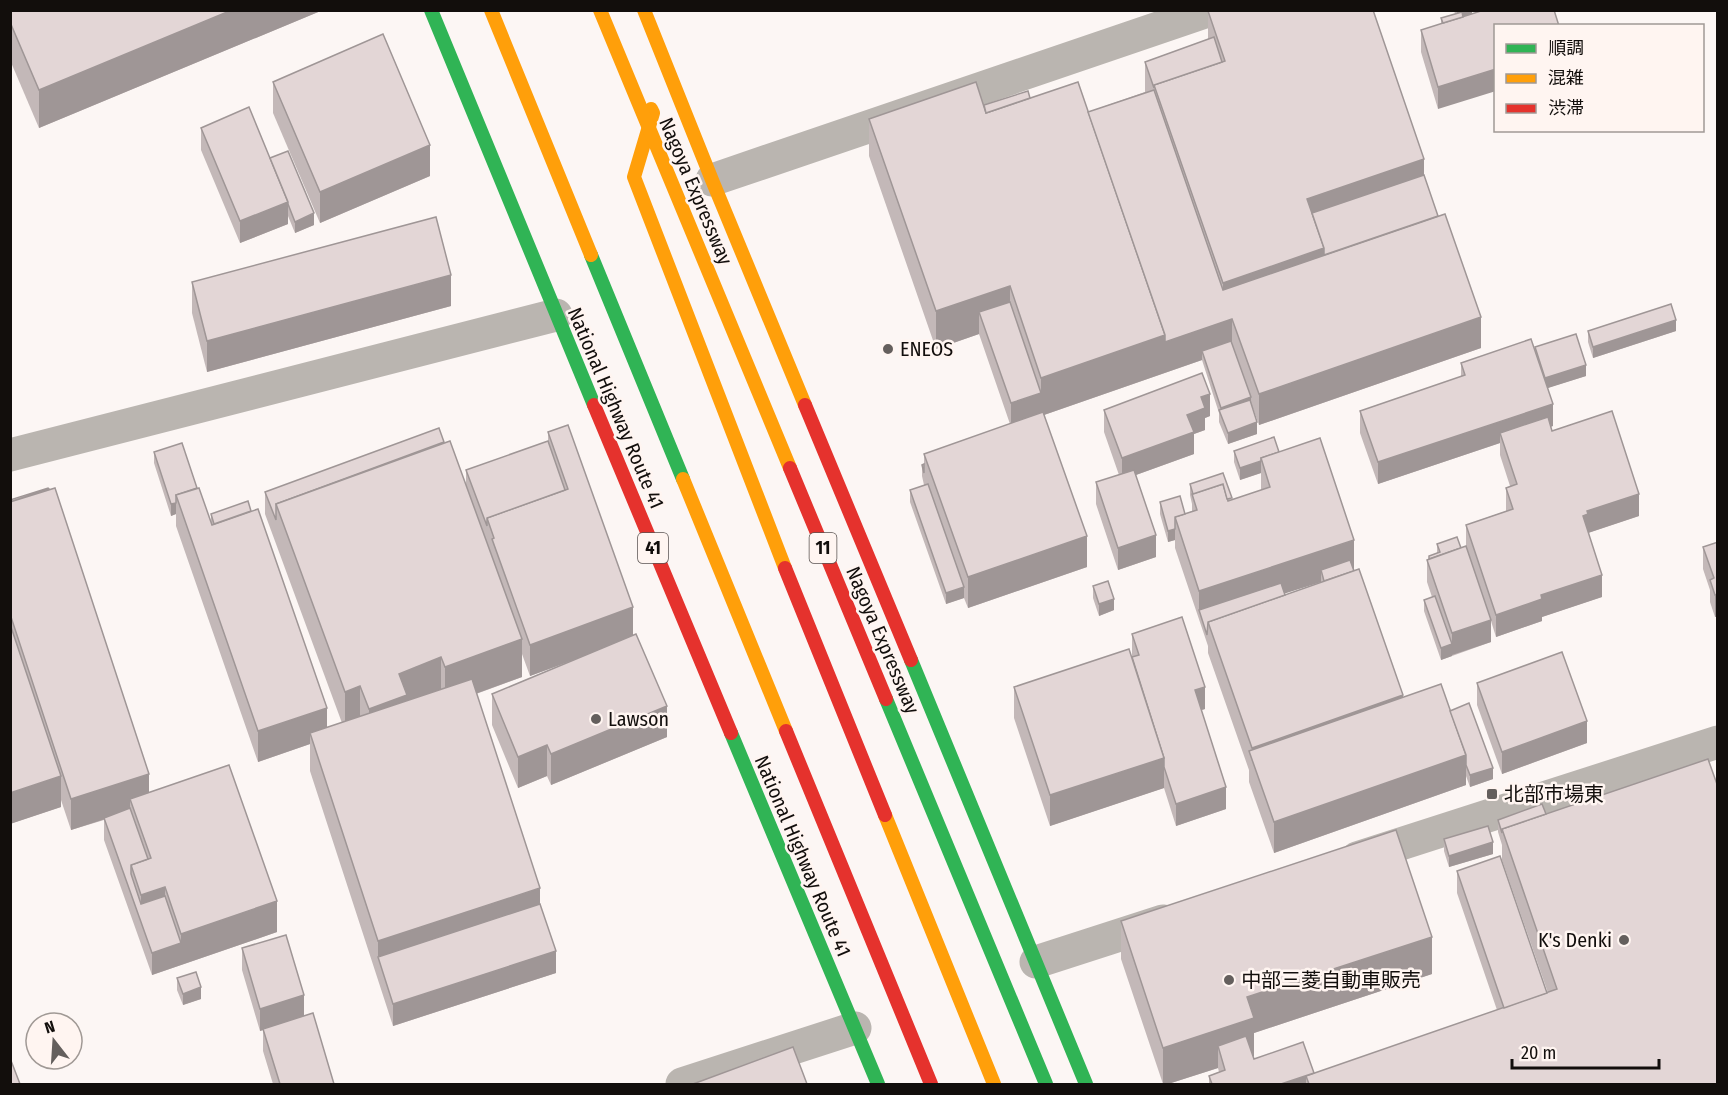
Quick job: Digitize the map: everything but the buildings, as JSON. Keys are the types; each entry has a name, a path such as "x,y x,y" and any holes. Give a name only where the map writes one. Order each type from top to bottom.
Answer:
{"highway":[{"name":"National Highway Route 41","path":"431,10 878,1084"},
{"path":"491,10 931,1084"},
{"name":"Nagoya Expressway","path":"600,10 1046,1084"},
{"path":"611,10 653,113 634,177 799,605 994,1084"},
{"path":"644,10 712,180 1086,1084"}],"street":[{"path":"712,180 1211,10"},
{"path":"10,455 556,315"},
{"path":"1331,867 1717,742"},
{"path":"1036,962 1195,911"},
{"path":"682,1084 855,1028"}],"traffic: fast":[{"path":"431,10 594,405"},
{"path":"591,255 683,479"},
{"path":"911,660 1086,1084"},
{"path":"886,699 1046,1084"},
{"path":"731,733 878,1084"}],"traffic: slow":[{"path":"491,10 591,255"},
{"path":"600,10 790,468"},
{"path":"644,10 805,405"},
{"path":"651,109 653,113 634,177 785,568"},
{"path":"683,479 786,731"},
{"path":"885,815 994,1084"}],"traffic: jam":[{"path":"594,405 731,733"},
{"path":"805,405 911,660"},
{"path":"790,468 886,699"},
{"path":"785,568 885,815"},
{"path":"786,731 931,1084"}],"place":[{"name":"ENEOS","path":"888,349"},
{"name":"Lawson","path":"596,719"},
{"name":"北部市場東","path":"1492,794"},
{"name":"K's Denki","path":"1624,940"},
{"name":"中部三菱自動車販売","path":"1229,980"}]}
